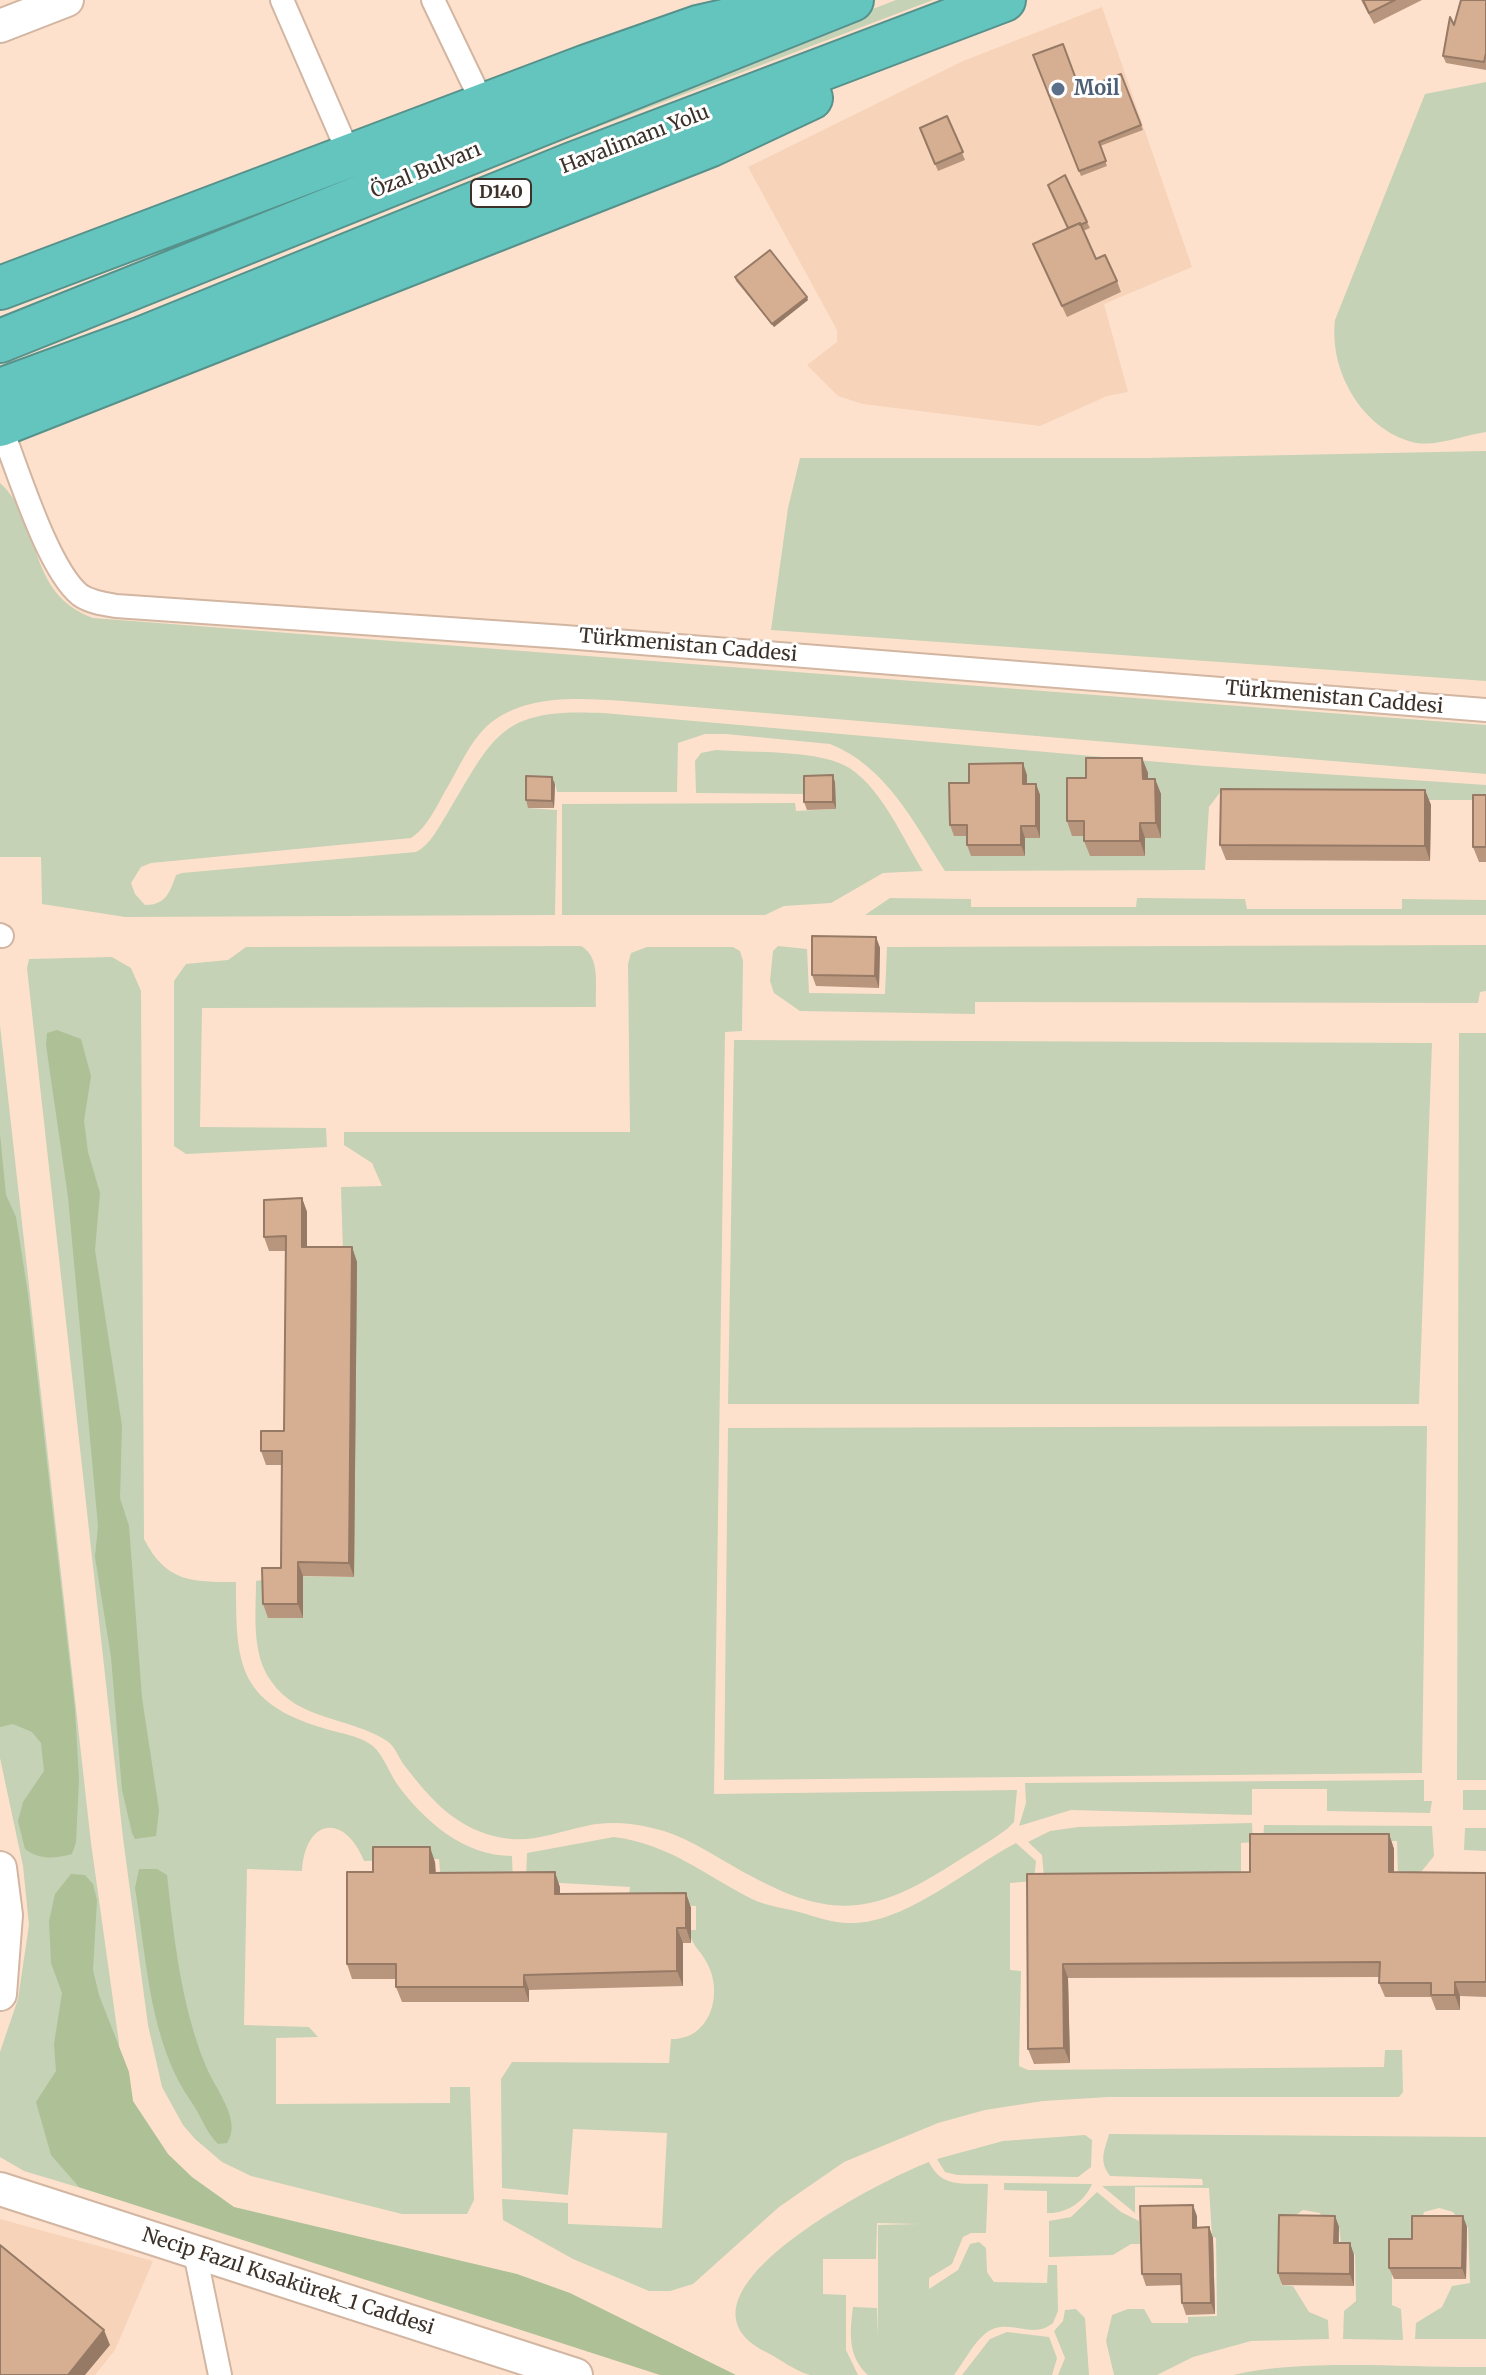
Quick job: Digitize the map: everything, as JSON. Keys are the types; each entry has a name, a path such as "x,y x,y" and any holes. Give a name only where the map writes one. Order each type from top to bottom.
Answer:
{"highway":[{"path":"0,288 349,154 698,27 820,0"},
{"name":"Özal Bulvarı","path":"0,341 852,0"},
{"name":"Havalimanı Yolu","path":"0,390 1004,0"},
{"path":"0,425 785,113 810,99 846,60"}],"street":[{"path":"0,26 67,0"},
{"path":"282,0 349,154"},
{"path":"433,0 483,104"},
{"name":"Türkmenistan Caddesi","path":"0,425 58,565 79,594 107,605 565,637 1486,710"},
{"path":"0,1868 6,1936 0,1994"},
{"name":"Necip Fazıl Kısakürek_1 Caddesi","path":"0,2189 576,2375"},
{"path":"195,2253 220,2375"}],"shaded area":[{"path":"1102,7 1192,267 1104,304 1128,392 1107,396 1040,426 863,404 838,396 807,365 837,342 837,330 748,167 963,61"},
{"path":"0,2219 153,2261 115,2350 95,2375 0,2375"}],"green space":[{"path":"896,0 933,0 233,265 0,365 0,351 226,258"},
{"path":"1486,82 1486,432 1439,442 1412,442 1378,424 1352,394 1337,358 1335,320 1425,94"},
{"path":"1486,451 1486,681 771,630 788,508 800,458 1145,458"},
{"path":"0,483 24,517 45,575 56,592 71,607 93,618 1486,725 1486,774 623,701 552,700 517,708 487,726 470,748 427,822 411,838 151,863 141,867 131,883 135,894 145,905 162,900 176,875 182,873 416,852 434,835 490,746 504,732 542,715 603,713 1205,766 1486,785 1486,800 1422,800 1422,794 1221,791 1209,807 1205,870 945,871 897,798 867,766 850,754 830,744 705,734 678,743 677,792 557,792 555,783 526,782 528,808 557,810 555,915 125,917 42,904 41,857 0,857"},
{"path":"716,750 805,755 851,769 883,803 923,871 883,873 831,903 784,906 765,915 562,915 562,804 795,803 796,811 836,809 835,783 807,794 696,793 695,761 701,753"},
{"path":"890,898 971,899 971,907 1136,907 1137,898 1245,899 1247,909 1402,909 1402,899 1486,900 1486,915 865,915"},
{"path":"1486,945 1486,991 1480,992 1478,1003 975,1002 975,1014 800,1011 774,993 770,981 773,951 778,946 807,949 809,993 885,994 887,947"},
{"path":"581,946 592,957 594,965 596,1007 202,1008 200,1127 326,1128 327,1147 186,1154 174,1146 174,981 186,964 228,960 246,947"},
{"path":"647,947 733,947 740,951 743,961 742,1031 725,1032 714,1794 1017,1790 1014,1822 1007,1829 928,1879 878,1901 831,1905 807,1900 779,1890 677,1836 644,1826 602,1824 525,1839 503,1838 472,1828 446,1812 435,1801 387,1741 310,1711 282,1694 265,1670 257,1646 256,1581 286,1576 353,1577 341,1187 382,1186 372,1163 344,1145 344,1132 630,1132 628,964 631,953"},
{"path":"112,957 131,968 141,991 144,1539 161,1564 181,1577 236,1582 237,1634 241,1656 247,1675 257,1691 273,1705 294,1718 369,1743 381,1755 408,1798 433,1823 478,1850 512,1856 513,1883 441,1883 439,1859 364,1861 356,1845 346,1835 327,1828 310,1841 302,1871 247,1869 244,2025 309,2027 318,2037 276,2038 276,2104 450,2103 450,2087 470,2087 474,2200 467,2214 402,2214 251,2176 222,2162 195,2139 183,2125 162,2087 148,2025 123,1838 27,968 29,959"},
{"path":"0,1025 91,1843 119,2043 117,2199 24,2171 0,2157 0,2052 18,1999 29,1925 23,1866 0,1758"},
{"path":"57,1030 81,1039 91,1076 84,1121 88,1152 100,1193 95,1250 122,1426 120,1498 129,1526 142,1698 159,1810 156,1836 135,1839 122,1790 111,1657 95,1557 98,1526 68,1197 46,1045 47,1033"},
{"path":"1459,1033 1486,1033 1486,1780 1457,1780"},
{"path":"734,1040 1432,1043 1419,1404 728,1404"},
{"path":"0,1134 6,1195 16,1217 28,1294 75,1710 79,1779 76,1842 72,1854 53,1858 42,1857 25,1849 18,1821 23,1802 44,1771 41,1743 32,1732 13,1724 0,1727"},
{"path":"1427,1426 1422,1773 724,1780 728,1428"},
{"path":"1424,1780 1424,1801 1432,1801 1430,1813 1327,1811 1327,1789 1252,1789 1252,1815 1071,1810 1019,1826 1026,1803 1025,1783"},
{"path":"1463,1790 1486,1790 1486,1810 1463,1810"},
{"path":"1252,1823 1253,1842 1241,1843 1241,1880 1044,1878 1042,1855 1028,1842 1050,1831 1078,1827"},
{"path":"1264,1825 1432,1826 1434,1856 1417,1877 1398,1876 1397,1841 1263,1842"},
{"path":"1465,1828 1486,1828 1486,1851 1464,1850"},
{"path":"614,1837 669,1853 758,1901 846,1923 895,1914 1016,1843 1036,1861 1034,1881 1010,1883 1010,1970 1021,1971 1019,2066 1028,2070 1384,2067 1385,2050 1402,2050 1403,2092 1399,2097 1109,2097 1043,2101 985,2110 938,2123 844,2162 779,2207 693,2284 670,2291 649,2291 573,2259 503,2220 502,2199 568,2203 568,2224 662,2228 667,2133 573,2129 568,2195 502,2188 501,2079 512,2062 669,2063 671,2039 695,2032 710,2013 714,1988 712,1975 689,1930 696,1930 696,1906 628,1903 630,1887 526,1881 527,1853"},
{"path":"139,1869 157,1869 167,1875 184,1995 205,2064 232,2124 227,2143 218,2144 210,2134 178,2079 158,2027 135,1888"},
{"path":"71,1874 85,1875 93,1884 97,1900 93,1970 99,1995 129,2072 133,2101 168,2154 192,2177 234,2207 517,2274 570,2293 736,2375 660,2375 79,2187 51,2155 36,2102 56,2071 54,2044 62,1993 51,1963 49,1921 55,1894"},
{"path":"1109,2134 1486,2137 1486,2339 1415,2339 1416,2323 1442,2307 1452,2286 1470,2283 1468,2227 1463,2226 1453,2212 1439,2208 1424,2212 1414,2250 1392,2250 1392,2305 1401,2309 1403,2340 1343,2339 1344,2311 1356,2301 1355,2254 1342,2253 1339,2226 1326,2225 1320,2213 1303,2210 1282,2225 1281,2285 1293,2286 1309,2312 1328,2320 1329,2339 1251,2341 1193,2357 1157,2375 1114,2375 1106,2341 1112,2315 1128,2309 1144,2309 1152,2323 1188,2323 1188,2317 1217,2316 1216,2238 1212,2236 1209,2188 1135,2187 1135,2213 1102,2186 1203,2185 1202,2179 1110,2176 1103,2160"},
{"path":"1085,2135 1092,2140 1091,2167 1078,2177 957,2175 945,2172 937,2159 1003,2141"},
{"path":"929,2162 946,2180 988,2184 986,2233 971,2233 963,2237 952,2264 929,2278 929,2289 958,2270 970,2244 979,2242 986,2248 987,2272 994,2282 1047,2283 1048,2265 1057,2265 1058,2311 1053,2323 1037,2330 994,2328 977,2342 954,2375 868,2375 853,2352 851,2326 853,2307 877,2308 878,2338 878,2225 919,2224 877,2223 876,2259 823,2259 823,2294 846,2295 846,2350 858,2375 804,2373 766,2352 739,2328 738,2301 757,2271 789,2242 869,2191"},
{"path":"1004,2183 1092,2184 1085,2196 1074,2205 1047,2213 1047,2191 1004,2190"},
{"path":"1097,2192 1121,2212 1139,2221 1140,2244 1131,2244 1113,2255 1049,2257 1049,2221 1071,2217"},
{"path":"1076,2309 1085,2318 1089,2375 1058,2375 1065,2358 1054,2331 1063,2321 1065,2310"},
{"path":"1007,2332 1049,2337 1057,2358 1052,2375 962,2375 990,2339"},
{"path":"1325,2365 1486,2367 1486,2375 1233,2375"}],"building":[{"path":"1363,0 1395,0 1369,13"},
{"path":"1461,0 1486,0 1484,62 1443,56 1450,17 1454,25"},
{"path":"1063,44 1080,90 1121,74 1141,125 1099,142 1106,161 1079,171 1033,55"},
{"path":"947,116 963,152 935,164 920,128"},
{"path":"1065,175 1087,222 1068,228 1048,185"},
{"path":"1080,223 1096,259 1105,255 1117,281 1062,306 1033,244"},
{"path":"770,250 807,297 772,324 735,277"},
{"path":"1086,758 1142,758 1143,779 1155,779 1156,823 1140,823 1140,841 1084,841 1084,821 1067,821 1067,778 1086,778"},
{"path":"1023,763 1023,784 1036,784 1036,826 1021,826 1021,845 967,845 967,825 950,825 949,783 969,783 969,764"},
{"path":"833,775 833,802 804,802 804,776"},
{"path":"526,776 552,777 552,801 526,800"},
{"path":"1221,789 1425,790 1425,846 1220,845"},
{"path":"1473,795 1486,795 1486,847 1473,847"},
{"path":"812,936 876,937 875,976 812,975"},
{"path":"302,1198 302,1247 352,1247 349,1563 298,1562 298,1604 263,1604 262,1568 281,1568 282,1451 261,1451 261,1431 284,1431 286,1236 264,1237 264,1200"},
{"path":"1250,1834 1389,1834 1389,1872 1486,1873 1486,1982 1455,1982 1455,1995 1431,1995 1431,1983 1379,1983 1380,1962 1063,1964 1064,2048 1028,2049 1027,1874 1250,1872"},
{"path":"373,1847 430,1847 430,1873 555,1872 555,1894 686,1893 686,1928 677,1928 677,1971 524,1975 524,1987 396,1987 396,1964 347,1964 347,1872 373,1872"},
{"path":"1193,2205 1193,2228 1209,2227 1211,2303 1182,2303 1181,2274 1142,2274 1140,2206"},
{"path":"1279,2215 1335,2216 1334,2243 1350,2243 1350,2274 1278,2273"},
{"path":"1412,2216 1463,2216 1462,2268 1389,2268 1389,2239 1412,2239"},
{"path":"0,2245 104,2330 68,2375 0,2375"}],"place":[{"name":"Moil","path":"1058,89"}]}
